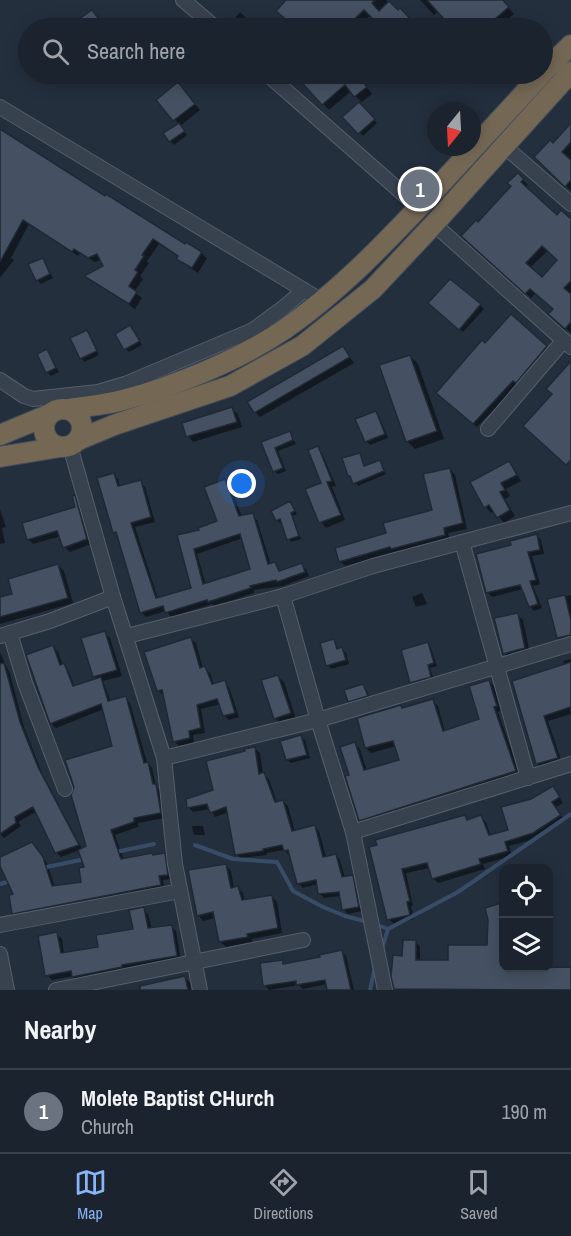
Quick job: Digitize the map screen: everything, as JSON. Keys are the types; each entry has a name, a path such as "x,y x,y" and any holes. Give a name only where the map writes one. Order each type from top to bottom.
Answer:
{"highway":[{"path":"553,62 571,45"},
{"path":"0,457 69,444 114,425 230,386 302,346 373,289 571,72"},
{"path":"0,435 58,409 121,401 210,369 284,330 355,273 532,84"},
{"path":"48,415 44,432 50,442 69,444 82,435 82,422 79,416 69,409"}],"street":[{"path":"183,0 204,18"},
{"path":"278,84 418,207"},
{"path":"0,107 321,301"},
{"path":"503,145 571,204"},
{"path":"434,224 567,343 488,429"},
{"path":"0,380 24,396 33,399 98,392 145,376 254,330 303,290"},
{"path":"69,444 164,758 175,864 200,990"},
{"path":"127,636 283,596 373,566 571,513"},
{"path":"462,542 528,778"},
{"path":"283,596 353,832 384,990"},
{"path":"65,789 5,634 50,621 114,597"},
{"path":"164,758 318,720 571,644"},
{"path":"353,832 571,764"},
{"path":"0,925 180,891"},
{"path":"56,990 303,940"},
{"path":"0,954 7,990"}],"building":[{"path":"286,0 375,0 372,3 379,11 389,1 410,18 372,18 364,10 356,18 284,18 276,11"},
{"path":"427,0 503,0 509,7 496,18 443,18"},
{"path":"92,10 98,18 80,18"},
{"path":"176,84 180,84 195,104 173,121 156,100"},
{"path":"303,84 365,84 367,87 354,97 345,85 322,105"},
{"path":"359,102 375,119 358,134 342,117"},
{"path":"179,123 185,131 169,142 163,133"},
{"path":"571,123 571,142 562,152 571,160 571,180 565,187 534,157 550,140 553,143"},
{"path":"0,129 105,196 106,194 185,244 186,242 202,252 192,268 176,259 178,256 153,239 142,255 144,256 135,270 138,272 129,286 137,292 129,304 84,276 103,266 97,254 88,258 74,249 72,252 23,220 0,262"},
{"path":"518,173 524,179 521,182 557,215 561,210 571,219 571,281 564,288 571,294 571,322 565,329 548,314 553,309 530,289 525,294 461,236 476,220 478,222 511,186 507,183","holes":["542,246 557,260 542,277 526,263"]},
{"path":"43,258 50,274 36,281 28,264"},
{"path":"450,279 481,304 459,330 428,303"},
{"path":"511,314 547,346 516,383 513,381 473,424 436,393 482,340 485,343"},
{"path":"130,325 140,341 124,350 115,334"},
{"path":"87,330 97,351 80,359 70,338"},
{"path":"343,346 350,357 254,413 247,402"},
{"path":"47,349 56,368 46,373 37,354"},
{"path":"410,355 437,431 406,442 379,365"},
{"path":"571,361 571,460 566,465 523,426 552,394 546,389"},
{"path":"232,407 237,422 186,437 182,423"},
{"path":"376,411 385,434 365,442 355,419"},
{"path":"290,431 293,440 275,448 283,468 273,472 261,442"},
{"path":"318,446 332,481 327,482 341,515 319,523 305,489 321,483 308,450"},
{"path":"360,453 364,466 380,460 384,471 353,484 342,458"},
{"path":"509,461 517,475 501,483 505,490 500,492 510,510 497,518 489,505 484,508 470,482"},
{"path":"450,468 463,523 444,528 445,535 391,549 390,547 339,562 335,548 386,533 383,523 432,510 423,474"},
{"path":"114,473 118,486 141,480 151,517 131,523 156,598 191,588 177,535 199,530 198,528 217,521 204,487 225,479 239,516 253,513 268,564 275,562 279,571 302,563 305,572 277,582 276,580 250,586 251,588 208,602 207,600 165,613 163,606 140,613 97,478","holes":["240,534 250,569 203,584 194,549"]},
{"path":"75,495 87,539 63,548 57,531 27,540 22,523 75,507 72,496"},
{"path":"290,501 295,511 291,513 299,536 287,540 280,519 276,521 271,511"},
{"path":"537,534 540,550 528,552 536,580 530,581 538,604 529,607 520,585 486,593 476,554 511,545 510,541"},
{"path":"58,564 68,598 0,617 0,597 12,594 8,579"},
{"path":"565,595 571,620 571,635 557,638 547,599"},
{"path":"518,613 525,648 503,654 494,618"},
{"path":"105,631 117,670 93,677 81,638"},
{"path":"191,637 200,668 205,666 212,684 225,680 235,713 223,716 217,699 197,705 201,728 189,731 190,738 173,742 162,690 157,691 144,652"},
{"path":"334,639 337,649 342,647 346,660 326,666 320,643"},
{"path":"428,642 434,663 428,665 431,677 410,683 401,650"},
{"path":"53,645 60,665 64,663 73,686 101,677 108,701 126,696 144,763 148,762 153,784 156,784 161,813 134,818 134,822 111,830 121,859 165,853 168,875 159,876 161,885 12,914 9,895 13,894 0,866 0,857 32,842 43,857 52,886 81,882 79,868 84,867 78,850 86,846 71,795 74,787 65,760 112,746 101,704 50,724 26,655"},
{"path":"571,662 571,707 544,716 558,758 536,764 512,681"},
{"path":"4,663 20,722 38,767 79,845 55,853 33,807 15,817 16,823 0,834 0,664"},
{"path":"278,675 291,713 274,719 261,680"},
{"path":"489,680 497,706 494,707 516,771 359,821 345,776 349,775 340,747 355,742 364,770 399,760 393,741 365,748 357,718 401,705 402,708 433,699 443,731 479,719 469,686"},
{"path":"363,684 368,696 348,702 344,690"},
{"path":"301,735 307,755 286,760 280,741"},
{"path":"255,747 259,774 264,772 275,802 283,800 292,831 315,825 323,857 336,854 342,877 353,875 359,907 342,910 339,892 318,894 316,880 297,884 288,850 284,851 282,845 263,849 263,851 235,855 226,807 210,813 207,804 187,808 186,799 213,790 206,761"},
{"path":"553,786 560,797 552,802 561,815 533,833 505,842 508,851 479,859 481,864 432,879 427,863 402,869 410,901 407,902 410,915 387,920 369,847 377,845 375,840 465,815 467,820 481,815 489,835 508,830 501,807 531,799"},
{"path":"226,864 231,888 238,886 242,900 272,895 278,928 247,934 248,937 219,942 213,912 197,916 188,870"},
{"path":"499,904 499,972 553,972 553,967 571,967 571,990 394,989 391,977 393,955 402,956 403,940 416,940 416,960 448,960 448,945 487,945 488,920 485,908"},
{"path":"144,907 148,928 172,925 177,956 122,965 122,967 72,977 71,971 45,976 38,936 57,932 61,953 98,947 96,935 133,929 129,910"},
{"path":"342,950 351,990 327,990 325,980 296,985 296,981 263,986 260,963 283,960 283,964"},
{"path":"185,976 188,990 140,990 140,986"}],"waterway":[{"path":"382,949 388,929 458,892 571,814"},
{"path":"116,852 154,844"},
{"path":"195,845 233,859 277,862 293,891 323,907 368,922"},
{"path":"42,868 85,859"},
{"path":"0,884 10,881"},
{"path":"375,924 388,929"},
{"path":"370,990 375,967"}],"place":[{"name":"Molete Baptist CHurch","path":"420,189"}]}
